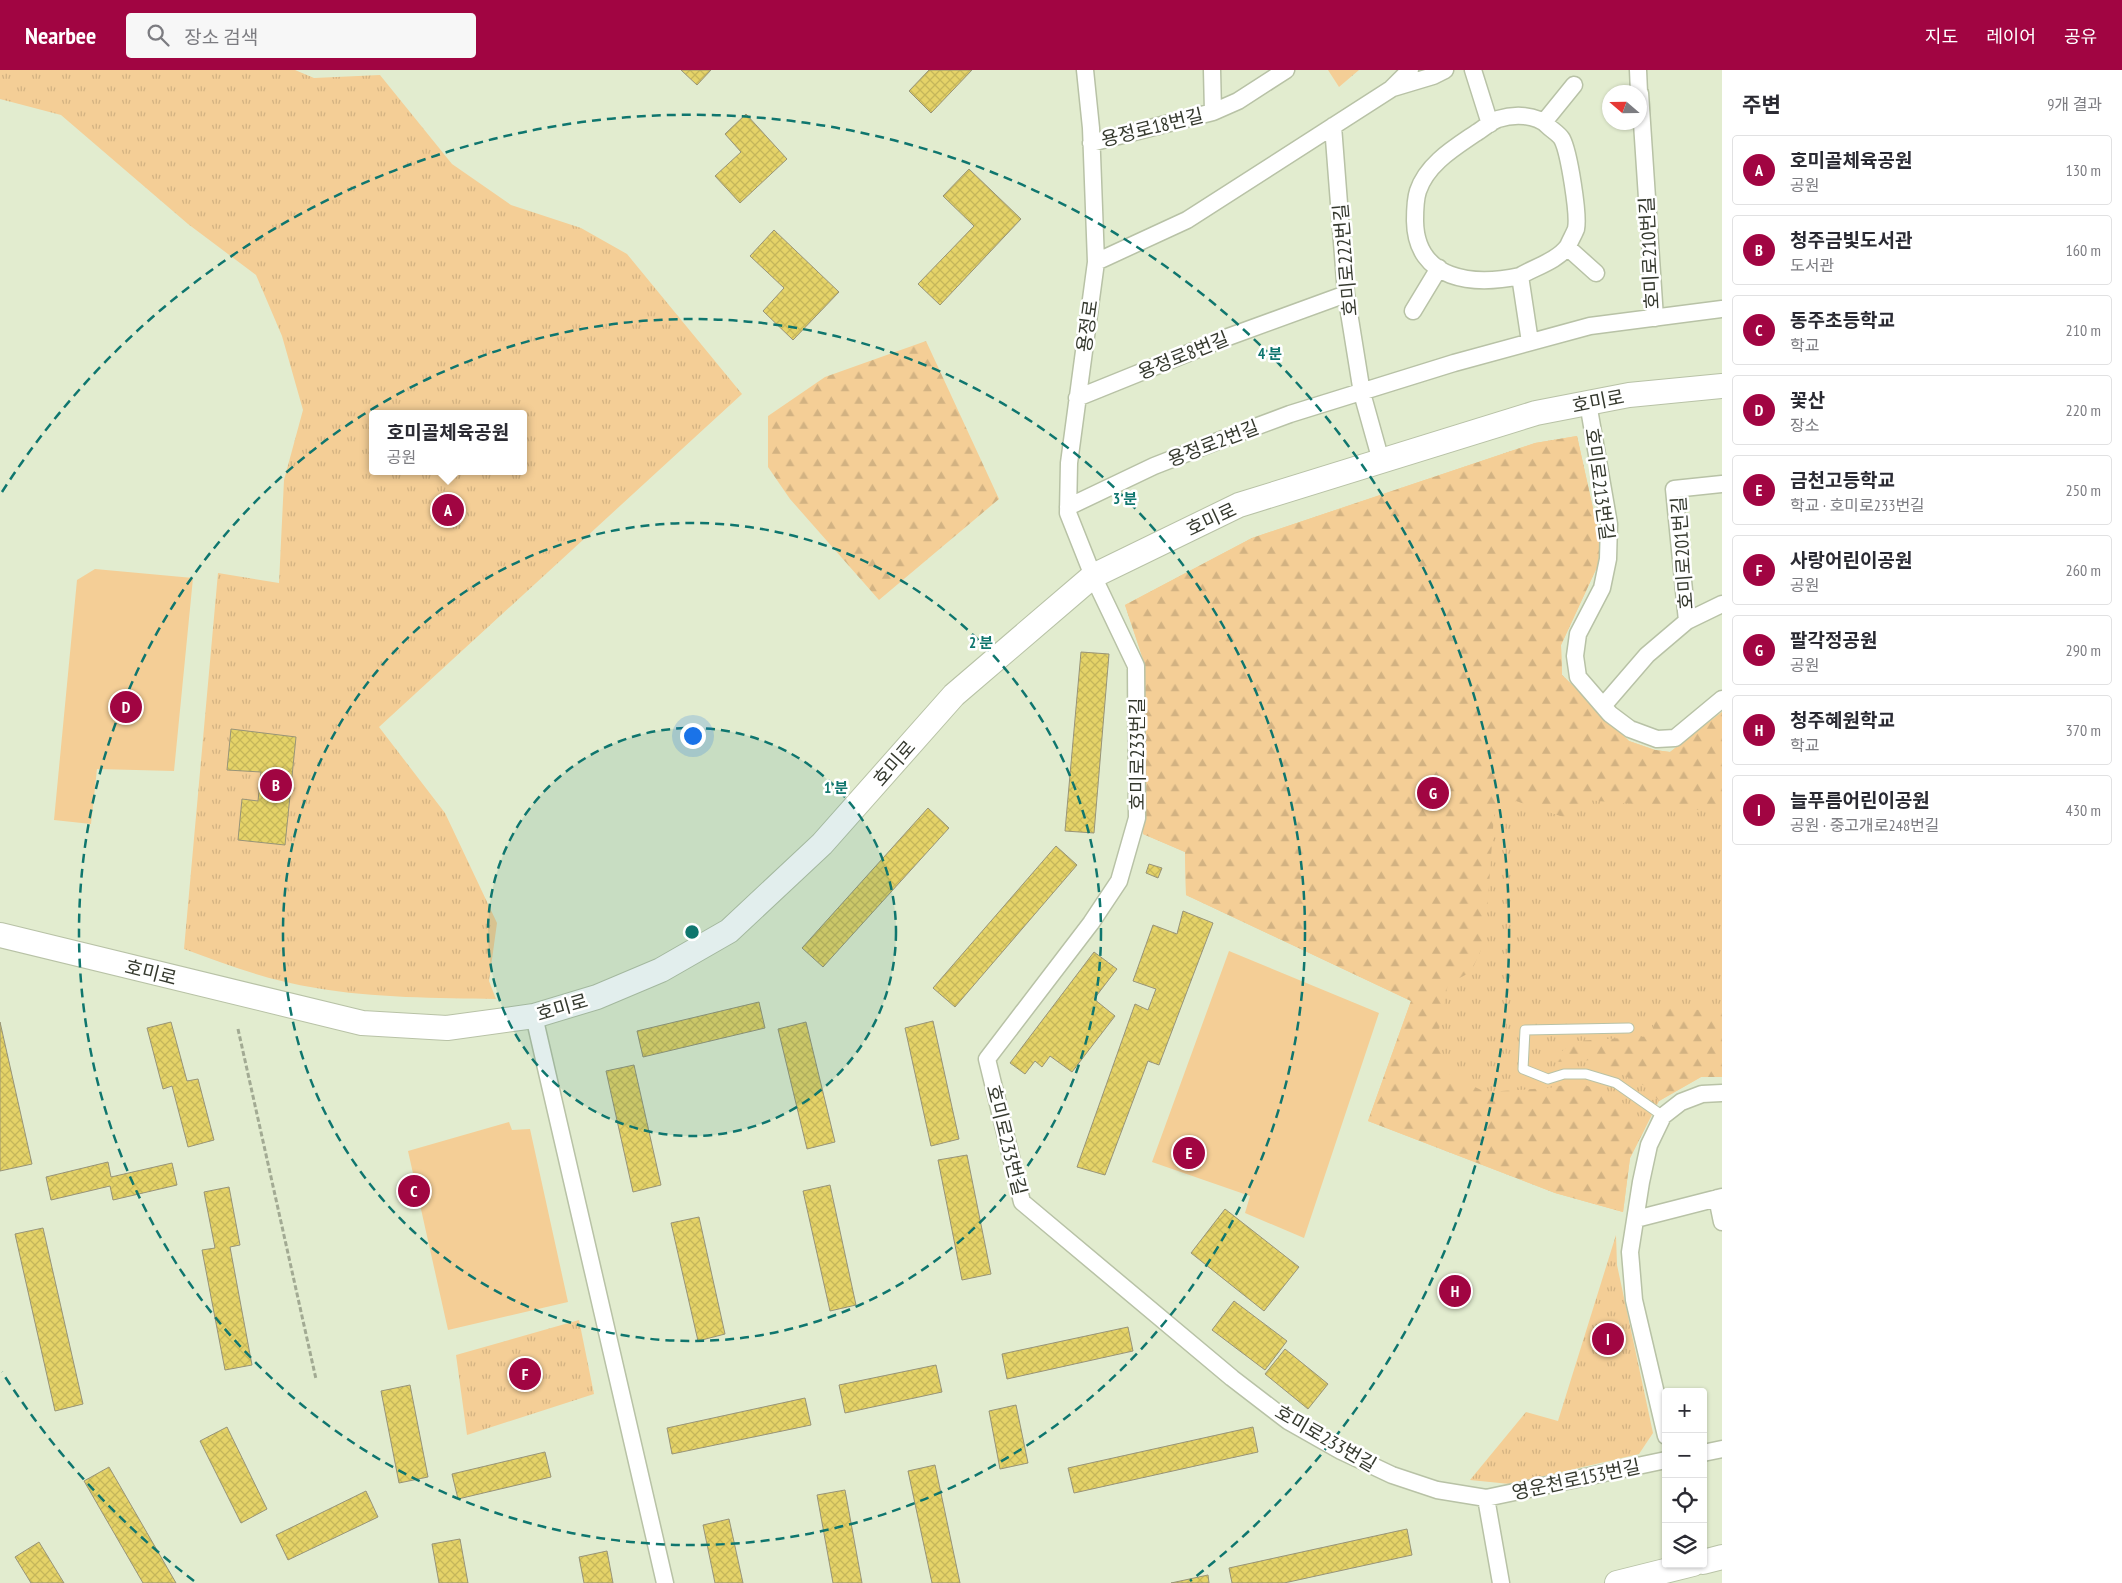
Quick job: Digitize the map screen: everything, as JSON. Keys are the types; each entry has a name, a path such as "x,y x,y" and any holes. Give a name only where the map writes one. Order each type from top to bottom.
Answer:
{"street":[{"name":"용정로","path":"1085,70 1092,143 1096,262 1068,463 1068,513 1093,576"},
{"name":"용정로18번길","path":"1212,70 1213,112"},
{"name":"용정로18번길","path":"1092,143 1213,112 1238,101 1286,70"},
{"path":"1096,262 1187,220 1391,89 1410,70"},
{"path":"1391,89 1446,70"},
{"path":"1473,70 1490,124"},
{"name":"호미로210번길","path":"1638,70 1639,85"},
{"path":"1544,122 1574,85"},
{"path":"1524,115 1544,122 1562,139 1569,161 1576,228 1567,247 1553,259 1520,276 1496,281 1464,280 1427,260 1415,236 1418,191 1430,169 1448,151 1490,124 1498,119 1524,115"},
{"name":"호미로222번길","path":"1334,126 1346,294 1362,393 1381,461"},
{"name":"호미로210번길","path":"1530,342 1590,326 1655,318 1642,130"},
{"path":"1567,247 1596,274"},
{"path":"1413,311 1439,268"},
{"path":"1362,393 1530,342 1520,276"},
{"name":"용정로8번길","path":"1077,398 1228,337 1346,294"},
{"path":"1655,318 1722,309"},
{"name":"호미로","path":"0,935 362,1023 447,1028 534,1016 597,997 661,970 730,931 822,844 954,695 1093,576 1238,505 1536,413 1629,395 1722,386"},
{"name":"용정로2번길","path":"1068,507 1154,466 1223,439 1290,414 1362,393"},
{"name":"호미로213번길","path":"1588,402 1609,524 1608,559 1602,588 1578,634 1575,656 1578,677 1610,714 1630,729 1656,739 1676,738 1722,699"},
{"name":"호미로201번길","path":"1722,484 1674,489 1687,621 1722,604"},
{"name":"호미로233번길","path":"1093,576 1136,666 1138,818 1119,881 1091,923 987,1059 1022,1202 1232,1378 1288,1421 1341,1451 1392,1475 1437,1490 1486,1498"},
{"path":"1603,706 1646,655 1687,621"},
{"path":"534,1016 665,1583"},
{"path":"1665,1433 1634,1300 1630,1252 1649,1145 1663,1116 1681,1102 1702,1094 1722,1092"},
{"path":"1636,1219 1719,1198 1722,1222"},
{"path":"1707,1452 1722,1449"},
{"name":"영운천로153번길","path":"1486,1498 1662,1461"},
{"path":"1486,1498 1501,1583"},
{"path":"1707,1561 1722,1557"},
{"path":"1617,1583 1677,1568"}],"lane":[{"path":"1629,1028 1525,1030 1523,1069 1548,1079 1564,1074 1586,1074 1616,1083 1663,1116"}],"path":[{"path":"238,1029 316,1379"}],"green space":[{"path":"0,70 295,70 314,78 380,75 452,164 511,205 581,228 627,254 742,394 379,727 445,813 497,923 489,981 496,999 383,996 316,988 265,977 184,949 218,573 279,583 284,480 303,410 282,336 256,275 188,224 61,115 0,99"},
{"path":"1328,70 1359,70 1339,87"},
{"path":"926,341 999,499 879,600 790,499 768,467 768,416 825,377"},
{"path":"1577,436 1600,540 1598,565 1561,645 1562,675 1629,741 1655,750 1670,752 1722,712 1722,1077 1701,1077 1659,1101 1630,1158 1623,1212 1555,1193 1368,1121 1411,1001 1186,895 1185,852 1143,834 1143,659 1125,605 1252,538 1535,443"},
{"path":"1577,436 1600,540 1598,565 1561,645 1562,675 1629,741 1655,750 1670,752 1722,712 1722,812 1587,800 1569,819 1516,801 1494,815 1485,941 1471,972 1448,984 1438,1035 1445,1072 1485,1092 1549,1088 1578,1082 1607,1094 1633,1109 1645,1128 1630,1158 1623,1212 1555,1193 1368,1121 1411,1001 1186,895 1185,852 1143,834 1143,659 1125,605 1252,538 1535,443"},
{"path":"95,569 193,578 174,771 97,769 91,824 54,820 77,580"},
{"path":"1229,951 1379,1013 1304,1238 1245,1213 1250,1196 1152,1162"},
{"path":"1653,1006 1722,1012 1722,1077 1701,1077 1659,1101 1645,1086 1593,1060 1556,1062 1552,1058 1576,1041 1653,1036"},
{"path":"509,1122 512,1130 530,1129 568,1302 448,1330 408,1151"},
{"path":"1616,1235 1617,1265 1653,1433 1639,1454 1510,1484 1470,1480 1526,1412 1558,1421"},
{"path":"579,1320 594,1394 467,1435 456,1355"}],"building":[{"path":"681,70 711,70 697,85"},
{"path":"929,70 972,70 931,113 909,91"},
{"path":"746,114 787,159 740,203 715,176 741,152 725,134"},
{"path":"969,169 1021,219 940,305 918,284 974,226 943,196"},
{"path":"774,230 839,292 793,340 763,311 784,288 750,256"},
{"path":"1081,652 1109,654 1094,833 1065,831"},
{"path":"231,729 296,737 285,845 238,840 242,799 258,801 261,772 227,770"},
{"path":"928,808 949,828 823,967 802,948"},
{"path":"1056,846 1077,865 955,1007 933,988"},
{"path":"1149,864 1162,868 1158,878 1146,873"},
{"path":"1183,911 1213,923 1159,1065 1148,1061 1105,1175 1077,1167 1135,1004 1148,1010 1156,989 1133,981 1153,925 1177,934"},
{"path":"1094,952 1117,969 1094,999 1115,1016 1072,1072 1050,1056 1042,1067 1035,1061 1025,1074 1010,1063"},
{"path":"759,1002 765,1028 643,1057 637,1031"},
{"path":"933,1021 959,1139 931,1146 905,1028"},
{"path":"0,1022 32,1164 0,1171"},
{"path":"171,1022 187,1081 198,1079 214,1140 188,1147 172,1086 163,1089 147,1028"},
{"path":"806,1022 835,1142 807,1149 778,1029"},
{"path":"634,1065 661,1185 633,1192 606,1071"},
{"path":"967,1155 991,1274 962,1280 938,1160"},
{"path":"108,1162 111,1177 172,1163 177,1185 113,1200 110,1186 51,1200 46,1177"},
{"path":"830,1185 856,1305 830,1311 803,1191"},
{"path":"229,1187 240,1245 230,1247 252,1365 225,1370 202,1250 215,1248 204,1192"},
{"path":"1225,1209 1299,1267 1264,1311 1191,1253"},
{"path":"699,1217 725,1334 698,1341 671,1223"},
{"path":"43,1228 83,1404 55,1411 15,1234"},
{"path":"1234,1301 1287,1341 1265,1370 1212,1330"},
{"path":"1128,1327 1133,1351 1007,1379 1002,1354"},
{"path":"1285,1349 1328,1384 1308,1409 1265,1374"},
{"path":"936,1365 942,1392 845,1413 839,1385"},
{"path":"410,1385 428,1477 399,1483 381,1391"},
{"path":"805,1398 811,1425 672,1454 667,1428"},
{"path":"1016,1405 1028,1463 1000,1469 989,1411"},
{"path":"227,1427 267,1509 241,1523 200,1441"},
{"path":"1253,1427 1258,1452 1074,1493 1068,1468"},
{"path":"545,1452 551,1477 458,1499 452,1474"},
{"path":"935,1465 960,1583 932,1583 908,1471"},
{"path":"109,1467 176,1583 143,1583 84,1481"},
{"path":"845,1490 862,1583 833,1583 817,1495"},
{"path":"366,1491 378,1517 288,1560 276,1535"},
{"path":"729,1519 743,1583 715,1583 703,1525"},
{"path":"1407,1529 1412,1555 1284,1583 1232,1583 1229,1568"},
{"path":"460,1539 468,1583 439,1583 432,1544"},
{"path":"39,1542 64,1583 31,1583 15,1557"},
{"path":"607,1551 613,1583 584,1583 579,1557"},
{"path":"1208,1575 1209,1583 1171,1583"}],"place":[{"name":"호미골체육공원","path":"448,510"},
{"name":"꽃산","path":"126,707"},
{"name":"청주금빛도서관","path":"276,785"},
{"name":"팔각정공원","path":"1433,793"},
{"name":"금천고등학교","path":"1189,1153"},
{"name":"동주초등학교","path":"414,1191"},
{"name":"청주혜원학교","path":"1455,1291"},
{"name":"늘푸름어린이공원","path":"1608,1339"},
{"name":"사랑어린이공원","path":"525,1374"}]}
